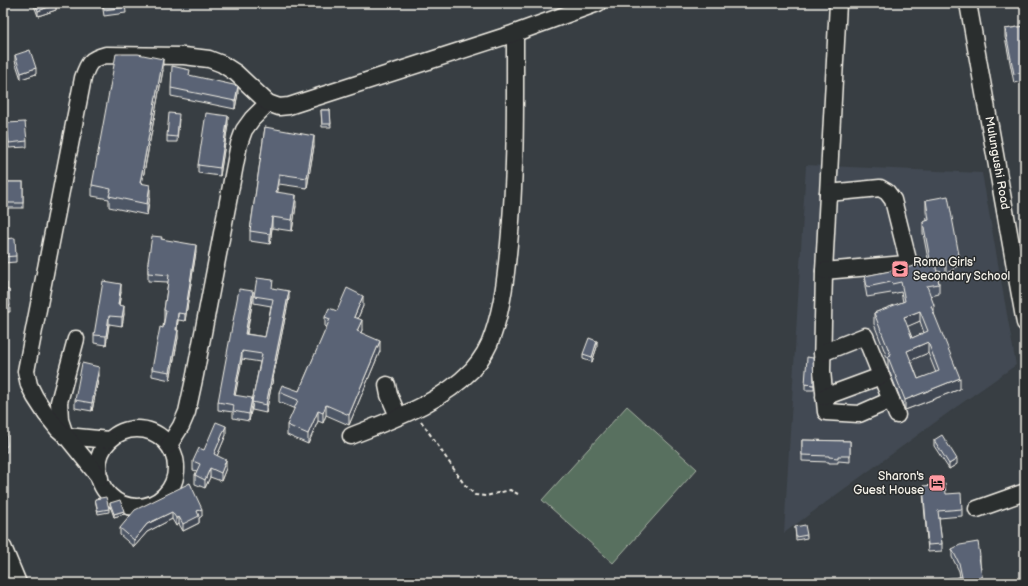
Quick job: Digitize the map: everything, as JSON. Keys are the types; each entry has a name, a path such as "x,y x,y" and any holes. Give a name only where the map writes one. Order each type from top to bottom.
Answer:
{"street":[{"path":"100,478 98,464 102,452 109,440 120,432 133,428 147,430 159,435 169,445 175,456 177,468 175,480 169,491 160,500 149,505 136,507 124,505 113,499 105,489 100,478 46,414 29,385 26,371 84,78 90,62 106,55 184,56 209,59 222,64 236,73 268,103 279,106 289,106 515,33 598,3"},
{"path":"838,3 824,271 822,371 826,412 859,414 891,400"},
{"name":"Mulungushi Road","path":"968,3 1024,303 1025,323"},
{"path":"351,436 416,409 439,396 459,382 484,354 493,335 503,294 512,214 515,33"},
{"path":"169,445 181,426 187,412 197,367 239,144 244,130 252,118 268,103"},
{"path":"824,271 905,264 908,260 893,200 887,192 880,188 828,193"},
{"path":"822,353 865,336 898,415"},
{"path":"66,436 60,420 59,402 76,339"},
{"path":"824,397 881,376"},
{"path":"387,385 389,395 398,416"},
{"path":"66,436 109,440"},
{"path":"977,509 1025,492"},
{"path":"3,547 18,583"}],"path":[{"path":"416,409 420,420 433,439 464,484 475,495 486,496 510,490 518,494"}],"shaded area":[{"name":"Roma Girls' Secondary School","path":"806,165 982,173 1016,365 784,533"}],"green space":[{"path":"627,406 697,469 613,563 542,500"}],"building":[{"path":"35,3 55,3 56,4 38,11"},
{"path":"103,3 125,3 126,7 104,10"},
{"path":"1025,26 1025,72 1014,74 1005,29"},
{"path":"30,50 36,68 21,73 15,55"},
{"path":"116,54 138,54 163,59 140,183 150,185 147,204 109,196 111,189 92,185"},
{"path":"172,66 190,70 189,75 238,86 235,101 171,88"},
{"path":"321,110 330,110 331,124 322,124"},
{"path":"169,113 179,114 177,137 167,136"},
{"path":"206,113 228,116 220,168 198,165"},
{"path":"25,122 27,141 9,143 7,123"},
{"path":"265,127 314,136 307,178 279,174 276,192 296,195 292,220 272,217 270,234 250,231"},
{"path":"3,182 23,182 23,203 3,203"},
{"path":"948,196 959,255 946,262 930,259 923,222 929,220 926,200"},
{"path":"152,236 196,245 185,314 178,313 176,330 178,330 170,372 152,369 160,327 163,328 169,275 148,273"},
{"path":"15,238 16,256 3,257 3,239"},
{"path":"935,262 939,284 927,286 934,305 931,306 960,378 905,400 888,357 891,356 874,313 905,301 901,282 892,284 891,282 867,287 865,276","holes":["920,311 928,331 912,338 904,317","928,342 939,371 918,379 907,351"]},
{"path":"257,278 273,280 272,288 289,291 266,405 252,402 262,354 242,351 234,395 252,398 249,414 233,411 234,405 218,402 239,289 253,291 245,334 265,337 273,299 254,296"},
{"path":"103,281 121,284 118,305 124,306 122,317 109,316 106,336 94,335"},
{"path":"3,283 7,283 10,306 3,306"},
{"path":"347,288 363,296 354,317 362,320 357,331 380,341 349,415 326,405 323,413 318,411 308,434 287,425 298,400 279,392 282,385 299,391 330,319 325,317 329,308 337,311"},
{"path":"3,336 5,336 5,356 3,356"},
{"path":"589,338 597,341 592,357 583,354"},
{"path":"807,357 813,358 814,385 805,384"},
{"path":"82,363 99,367 92,403 75,400"},
{"path":"3,386 5,386 5,424 7,446 3,447"},
{"path":"216,422 226,426 214,454 226,460 221,473 210,468 205,480 195,475 200,464 193,461 199,448 204,450"},
{"path":"942,435 957,459 949,464 934,440"},
{"path":"802,440 850,441 850,456 838,456 838,458 829,456 802,455"},
{"path":"190,483 202,509 197,511 199,516 183,524 179,517 176,518 172,512 147,524 134,540 120,528 135,510"},
{"path":"945,484 946,494 961,493 962,509 938,511 942,544 928,545 923,486"},
{"path":"106,497 109,509 98,511 95,499"},
{"path":"120,500 124,511 114,514 110,503"},
{"path":"805,525 807,535 796,537 795,527"},
{"path":"978,542 983,583 934,583 934,580 962,577 959,563 952,549 960,545"}],"place":[{"name":"Roma Girls' Secondary School","path":"900,269"},
{"name":"Sharon's Guest House","path":"937,483"}]}
